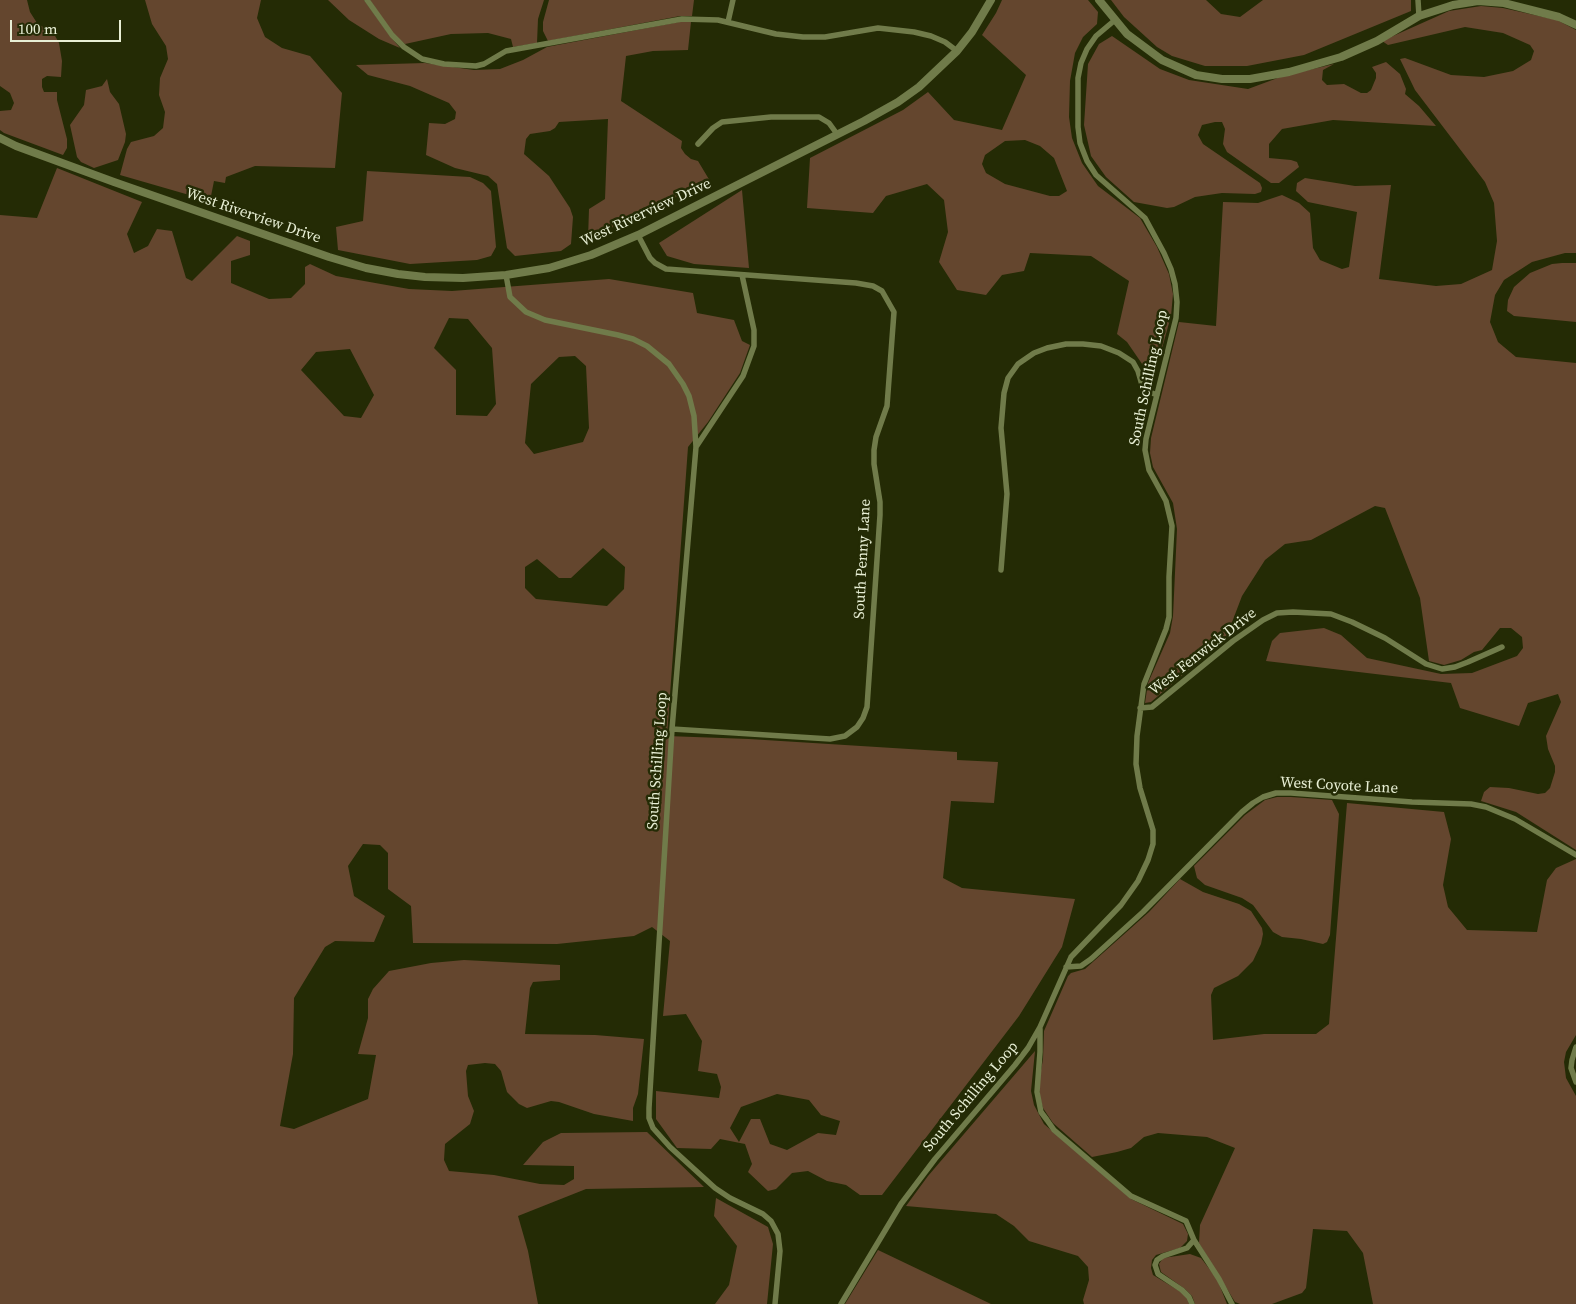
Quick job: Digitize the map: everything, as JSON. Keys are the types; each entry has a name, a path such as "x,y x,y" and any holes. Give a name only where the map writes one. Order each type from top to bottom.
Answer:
{"street":[{"path":"367,0 392,35 404,47 422,59 444,64 476,66 484,64 506,51 665,22 700,19 728,22 776,34 803,37 825,36 878,28 914,32 945,42 957,51"},
{"path":"728,22 733,0"},
{"name":"West Riverview Drive","path":"0,138 16,146 114,182 329,257 366,268 425,277 463,278 506,275 549,268 583,258 638,234 898,102 919,87 957,51 972,32 991,0"},
{"path":"1099,0 1127,34 1162,60 1196,75 1222,79 1250,80 1289,72 1341,57 1377,41 1420,16 1453,5 1478,1 1532,9 1576,25"},
{"path":"1418,0 1420,16"},
{"name":"South Schilling Loop","path":"841,1304 901,1204 935,1159 1015,1065 1040,1027 1066,967 1078,948 1121,905 1138,880 1148,860 1153,844 1153,830 1140,788 1136,764 1140,708 1144,684 1169,617 1172,526 1166,501 1149,470 1145,450 1146,439 1176,318 1176,293 1171,269 1145,218 1106,184 1086,161 1080,143 1078,127 1078,78 1081,63 1087,49 1096,36 1115,20"},
{"path":"698,144 712,128 722,122 771,117 819,118 829,123 838,134"},
{"name":"South Penny Lane","path":"638,234 650,258 655,263 666,268 856,283 873,286 882,291 894,312 888,406 876,437 874,450 880,515 866,707 863,718 857,727 845,736 830,739 672,729"},
{"name":"South Schilling Loop","path":"506,275 510,297 526,312 545,320 633,339 660,355 677,374 689,396 694,416 696,447 672,729 649,1108 653,1128 670,1147 715,1188 730,1198 763,1214 771,1221 778,1234 780,1251 775,1304"},
{"path":"696,447 743,376 754,346 754,330 742,275"},
{"path":"1001,570 1007,494 1001,428 1004,393 1008,378 1018,364 1034,353 1066,344 1101,346 1119,353 1132,362 1138,371 1142,385 1157,395"},
{"name":"West Fenwick Drive","path":"1140,708 1152,707 1233,642 1263,620 1277,613 1331,614 1385,638 1426,664 1442,669 1468,662 1502,647"},
{"name":"West Coyote Lane","path":"1066,967 1081,966 1091,959 1143,912 1252,803 1276,793 1471,804 1486,807 1516,819 1576,855"},
{"path":"1040,1027 1040,1052 1036,1092 1041,1112 1054,1130 1131,1196 1186,1221 1194,1240 1219,1279 1232,1304"},
{"path":"1576,1047 1571,1068 1576,1082"},
{"path":"1192,1304 1189,1297 1182,1290 1158,1274 1155,1265 1157,1260 1163,1256 1187,1248 1194,1240"}],"shaded area":[{"path":"0,0 27,0 30,12 37,23 54,34 59,43 62,61 61,77 47,76 42,79 42,87 44,92 57,92 57,100 67,139 67,148 63,155 0,130 0,111 11,110 14,103 10,93 0,86"},
{"path":"145,0 261,0 257,18 265,37 282,48 310,56 342,93 335,168 255,166 226,177 225,183 214,181 210,201 120,175 127,149 131,142 154,136 163,128 165,112 159,95 160,78 168,59 166,46 152,24"},
{"path":"328,0 364,0 400,48 379,39 349,20"},
{"path":"370,0 544,0 538,19 537,43 513,47 511,39 488,33 451,34 405,44 394,35"},
{"path":"549,0 694,0 692,16 680,16 548,41 543,31 543,22"},
{"path":"1002,0 1088,0 1098,12 1097,24 1083,37 1075,53 1070,81 1069,117 1072,138 1082,163 1098,186 1140,218 1157,247 1169,274 1173,294 1171,316 1154,377 1149,374 1127,342 1117,334 1129,281 1091,256 1030,253 1024,271 1002,275 986,295 957,290 939,262 948,232 944,200 927,184 886,196 873,213 807,208 810,158 903,110 928,92 954,120 1002,130 1026,75 982,35","holes":["1025,140 1040,146 1054,158 1067,191 1059,196 1050,196 1005,184 986,173 982,164 985,155 1005,141"]},
{"path":"1111,0 1206,0 1221,14 1240,17 1263,0 1411,0 1411,11 1304,55 1247,66 1205,66 1172,56 1157,47 1124,17"},
{"path":"1481,6 1503,8 1557,20 1576,30 1576,253 1565,253 1532,262 1504,280 1495,295 1490,322 1498,342 1516,357 1576,363 1576,850 1516,812 1481,801 1484,792 1490,787 1509,788 1538,794 1545,793 1550,788 1555,766 1548,749 1546,736 1561,702 1558,694 1528,703 1519,726 1460,708 1451,683 1266,661 1272,641 1280,633 1324,628 1341,635 1367,658 1441,674 1472,673 1517,656 1523,648 1522,637 1511,628 1500,628 1482,650 1474,652 1461,660 1444,665 1429,661 1420,598 1385,508 1375,506 1311,540 1285,544 1265,560 1242,596 1226,638 1151,702 1145,703 1148,683 1170,633 1173,616 1177,529 1173,503 1153,467 1150,453 1151,438 1179,322 1216,326 1223,202 1258,203 1282,195 1299,203 1310,213 1313,248 1320,260 1342,269 1349,267 1357,212 1308,202 1296,191 1297,183 1305,178 1355,186 1391,185 1379,279 1436,286 1461,284 1492,270 1497,241 1494,203 1485,182 1415,90 1400,59 1405,58 1451,75 1484,77 1513,71 1531,60 1534,51 1530,45 1503,33 1465,27 1388,45 1382,41 1449,11"},
{"path":"679,22 691,22 688,50 653,51 626,56 621,101 682,141 681,148 685,154 691,159 698,161 710,181 588,239 589,209 605,199 608,119 559,122 550,131 530,134 526,139 524,154 549,176 570,208 573,217 571,244 561,251 515,256 507,248 497,184 488,176 455,168 426,155 429,123 445,124 455,119 456,112 449,103 410,86 368,75 356,65 425,63 474,70 500,69 523,60 547,47"},
{"path":"1112,36 1160,69 1189,80 1248,89 1283,76 1334,64 1323,70 1322,80 1327,85 1344,84 1361,93 1367,93 1371,90 1376,78 1376,73 1372,67 1386,62 1400,74 1406,89 1405,94 1419,106 1436,126 1333,120 1282,129 1269,144 1269,158 1291,160 1297,162 1299,167 1279,183 1271,183 1227,152 1223,144 1225,129 1222,122 1202,125 1198,135 1203,144 1260,183 1261,192 1255,194 1222,193 1195,197 1174,207 1167,208 1134,202 1106,177 1091,156 1084,125 1088,64 1099,44"},
{"path":"107,79 110,92 119,104 126,134 125,142 118,160 94,168 81,162 77,157 70,125 84,105 86,90 102,86"},
{"path":"57,168 142,202 127,234 134,253 148,246 157,229 172,231 186,278 192,281 237,236 250,241 250,255 231,261 231,283 269,299 291,298 305,284 305,267 310,264 336,276 409,289 452,291 609,279 693,293 697,313 734,320 742,341 750,345 740,373 708,422 688,447 667,736 749,739 957,752 957,760 998,762 994,803 951,801 943,878 962,888 1075,899 1062,947 1019,1016 882,1195 860,1195 846,1185 827,1181 808,1171 792,1173 776,1189 768,1191 748,1172 752,1164 745,1144 720,1139 711,1149 677,1148 656,1119 656,1091 719,1098 721,1087 717,1074 698,1071 702,1041 686,1014 663,1016 670,941 652,927 634,936 557,944 413,943 411,906 388,889 388,853 380,845 363,844 348,866 354,896 385,916 374,942 335,941 325,947 294,998 293,1054 280,1126 294,1129 368,1099 376,1055 358,1054 368,1018 368,999 373,989 389,971 431,963 464,960 560,965 560,980 533,982 530,988 525,1034 595,1035 644,1039 638,1094 633,1108 633,1121 594,1114 551,1101 527,1108 519,1104 507,1092 501,1071 495,1064 468,1065 466,1071 468,1096 474,1111 470,1124 445,1144 444,1160 449,1171 494,1175 540,1184 564,1185 574,1179 574,1166 523,1165 543,1142 561,1133 647,1132 704,1187 586,1189 518,1216 528,1251 538,1304 0,1304 0,215 37,218","holes":["449,318 468,319 492,348 496,404 487,416 456,415 456,370 434,348","350,349 374,395 361,418 344,416 301,370 316,352","575,356 586,366 589,428 583,442 534,454 525,443 531,384 559,357","603,548 625,567 624,589 607,606 536,599 525,588 525,567 537,559 559,578 571,578","777,1094 809,1100 821,1115 840,1121 836,1135 818,1133 787,1150 770,1144 760,1119 751,1119 739,1142 730,1128 741,1107"]},
{"path":"367,171 470,177 483,183 491,191 496,247 491,256 477,260 410,264 338,250 336,227 363,221"},
{"path":"742,190 749,268 694,264 667,256 659,243"},
{"path":"1576,263 1576,322 1514,316 1507,311 1508,300 1514,287 1530,273 1552,264"},
{"path":"1277,797 1332,800 1339,814 1330,935 1327,942 1323,944 1282,937 1273,932 1253,905 1242,898 1205,885 1197,878 1194,866 1245,815 1265,800"},
{"path":"1347,803 1444,812 1451,839 1443,885 1448,907 1467,930 1537,932 1547,880 1556,868 1576,859 1576,1035 1566,1052 1564,1062 1566,1078 1576,1096 1576,1304 1373,1304 1363,1253 1347,1231 1313,1229 1306,1288 1302,1293 1272,1304 1240,1304 1235,1302 1199,1243 1200,1225 1235,1148 1207,1137 1158,1133 1144,1137 1131,1148 1092,1157 1053,1123 1043,1108 1039,1082 1043,1059 1044,1031 1068,976 1071,973 1085,969 1149,912 1180,879 1203,892 1239,904 1251,911 1262,928 1261,944 1253,961 1238,976 1214,988 1211,995 1213,1040 1264,1034 1316,1034 1329,1024"},
{"path":"1035,1051 1031,1091 1034,1105 1044,1124 1131,1199 1183,1224 1188,1234 1187,1241 1180,1248 1156,1255 1152,1260 1151,1268 1153,1275 1181,1292 1188,1299 1189,1304 1084,1304 1083,1300 1089,1280 1088,1267 1078,1256 1029,1241 1014,1226 996,1214 906,1206 928,1176"},
{"path":"716,1198 768,1227 773,1244 767,1304 715,1304 729,1285 737,1246 714,1216"},
{"path":"878,1250 991,1304 845,1304"},
{"path":"1190,1254 1201,1258 1217,1279 1227,1304 1195,1304 1192,1296 1185,1289 1161,1272 1159,1264 1163,1258"}]}
